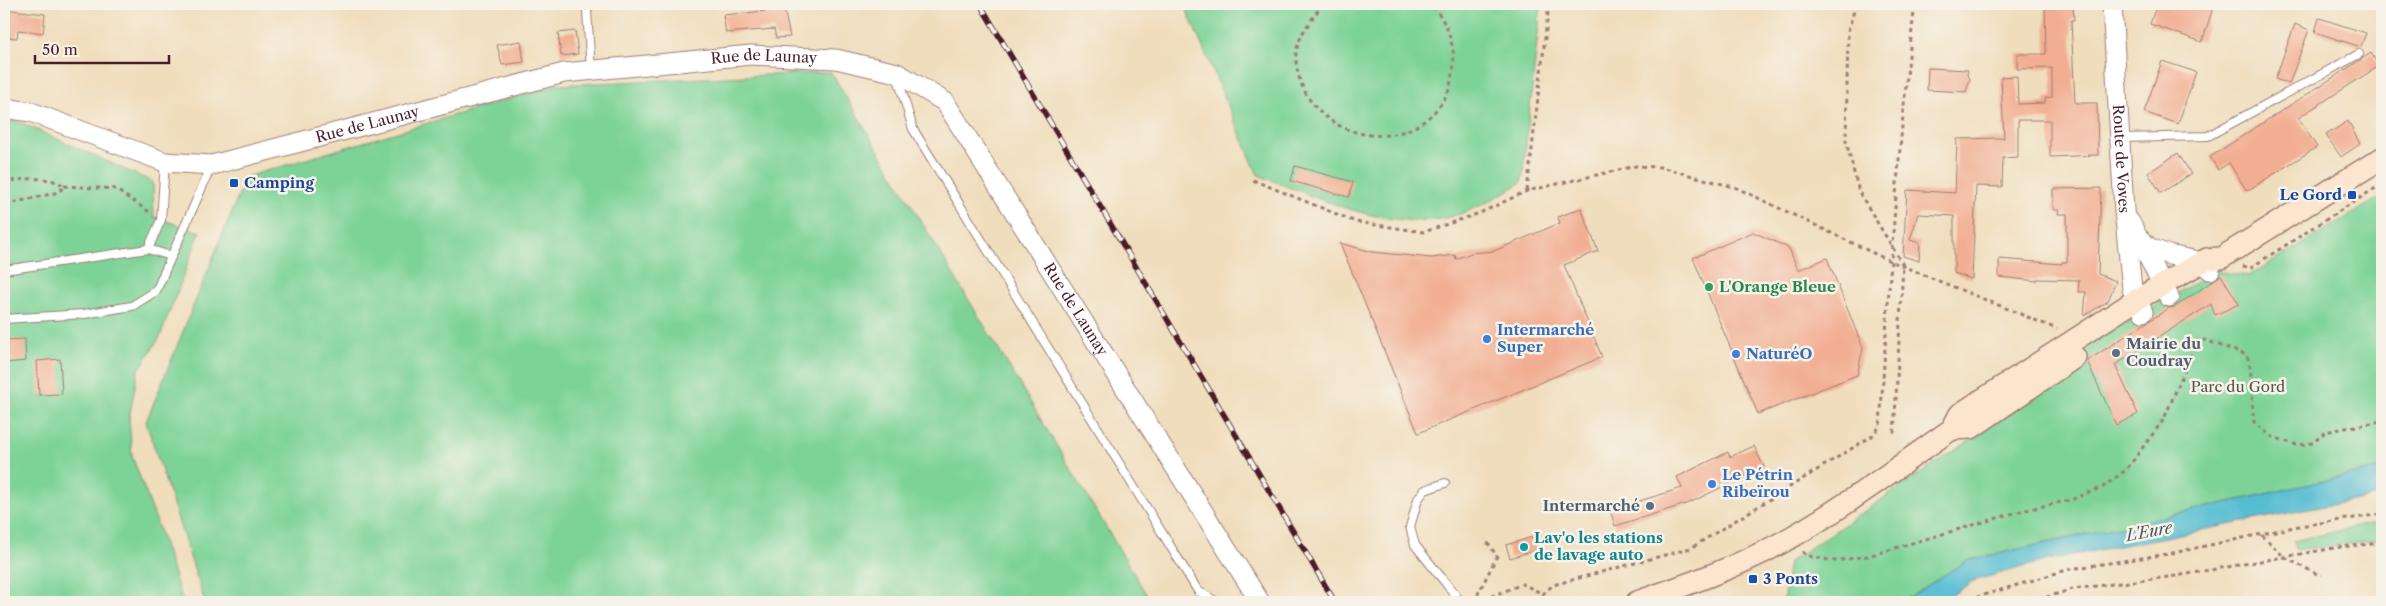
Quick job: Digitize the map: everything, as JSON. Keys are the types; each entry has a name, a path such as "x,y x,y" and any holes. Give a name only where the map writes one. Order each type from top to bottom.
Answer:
{"main road":[{"path":"1952,429 1971,428 2154,299 2382,158"},
{"path":"1637,602 1716,574 1781,543 1865,490 1952,429 1960,414 2078,338 2154,299"}],"street":[{"name":"Route de Voves","path":"2112,4 2124,210 2132,289 2154,299"},
{"name":"Rue de Launay","path":"4,108 30,112 165,162 212,165 555,76 591,70 752,55 836,58 897,73 945,102 1260,602"},
{"path":"2124,210 2135,235 2154,299"},
{"path":"2135,235 2156,250 2188,260 2213,262"}],"lane":[{"path":"590,4 587,11 591,70"},
{"path":"2121,138 2208,136 2359,54"},
{"path":"897,73 913,129 1198,591 1216,602"},
{"path":"148,249 162,220 165,162"},
{"path":"4,318 84,314 132,306 156,291 212,165"},
{"path":"4,270 148,249 171,256"},
{"path":"1445,483 1425,490 1418,498 1410,527 1415,545 1461,602"}],"path":[{"path":"1323,4 1307,26 1299,44 1296,61 1303,89 1321,112 1346,130 1376,137 1406,132 1432,116 1449,91 1454,63 1449,35 1430,4"},
{"path":"1527,191 1549,4"},
{"path":"1856,4 1848,31 1846,142 1859,192 1903,265 1894,436"},
{"path":"1475,602 1523,584 1543,594 1553,585 1691,548 1872,436 1880,426 1890,260 1906,80 1915,4"},
{"path":"1253,180 1356,222 1424,232 1480,213 1527,191 1636,166 1660,167 1737,188 1890,260 2078,338"},
{"path":"4,182 22,179 58,181 64,186 115,190 162,220"},
{"path":"2213,262 2250,268 2382,184"},
{"path":"4,205 59,192 64,186"},
{"path":"1794,549 1812,557 1835,561 1868,556 2020,511 2071,500 2103,487 2126,470 2164,419 2197,341 2205,340 2247,355 2251,367 2251,403 2254,422 2270,436 2297,445 2313,442 2324,432 2382,420"},
{"path":"1961,602 2070,569 2168,554 2261,534 2382,514"},
{"path":"2261,534 2284,557 2321,576"},
{"path":"1475,602 1497,556 1485,539"},
{"path":"2032,602 2073,589 2176,576 2340,547 2382,543"}],"green space":[{"path":"1184,4 1541,4 1522,182 1466,212 1446,218 1422,221 1374,215 1350,209 1258,175"},
{"path":"831,72 1151,602 205,602 146,422 246,177 556,85"},
{"path":"4,119 17,121 153,182 154,217 200,232 160,337 138,371 129,418 132,456 156,520 183,602 4,602"},
{"name":"Parc du Gord","path":"2382,196 2382,468 1966,561 1902,602 1783,602 1789,562 2076,369 2071,354 2216,271 2248,276"},
{"path":"2382,521 2382,540 2296,550 2294,541"}],"water":[{"name":"L'Eure","path":"2382,468 2382,495 2052,559 1973,581 1942,602 1902,602 1966,561"}],"building":[{"path":"763,4 783,4 790,37 776,38 774,29 726,33 723,15 765,11"},
{"path":"2045,4 2073,4 2074,20 2071,20 2075,103 2097,103 2098,155 2050,157 2050,120 2018,120 2018,157 2003,158 2002,187 1976,186 1972,279 1954,273 1954,216 1918,214 1910,240 1920,243 1919,261 1903,256 1907,190 1955,193 1957,139 2004,138 2001,77 2017,76 2018,104 2045,103 2045,98 2052,97 2052,68 2017,69 2017,54 2046,54"},
{"path":"2157,4 2200,4 2213,8 2202,42 2150,24"},
{"path":"4,9 45,14 43,33 18,30 17,38 4,37"},
{"path":"2319,18 2366,33 2361,47 2315,32"},
{"path":"2295,24 2309,30 2289,84 2275,79"},
{"path":"575,31 578,54 561,56 558,33"},
{"path":"521,41 524,62 502,65 497,45"},
{"path":"2371,53 2379,66 2298,118 2317,147 2247,191 2229,163 2218,170 2210,157"},
{"path":"2162,61 2196,72 2178,124 2144,112"},
{"path":"1928,68 1968,70 1967,75 1970,78 1966,92 1927,90"},
{"path":"2348,121 2360,144 2341,157 2326,135"},
{"path":"2178,153 2191,174 2161,193 2148,173"},
{"path":"1295,166 1353,182 1349,197 1291,181"},
{"path":"2101,188 2098,274 2116,281 2108,301 2084,316 2086,292 2078,292 2079,280 2037,279 2037,281 1999,277 1999,259 2062,264 2062,262 2067,262 2067,214 2058,214 2059,210 2053,210 2053,189"},
{"name":"Intermarché Super","path":"1581,208 1598,251 1564,265 1602,357 1418,433 1340,243 1372,252 1432,258 1455,255 1456,259 1471,253 1494,251 1560,223 1558,217"},
{"path":"1753,232 1789,248 1798,270 1827,258 1863,348 1857,375 1758,414 1693,258"},
{"name":"Mairie du Coudray","path":"2221,275 2239,304 2215,315 2211,304 2115,365 2138,414 2116,425 2087,361 2169,308 2175,307"},
{"path":"25,339 26,361 4,363 4,340"},
{"path":"60,359 62,394 39,395 37,361"},
{"path":"1754,446 1764,467 1689,503 1615,526 1610,510 1682,488 1677,477 1728,452 1730,457"},
{"name":"Lav'o les stations de lavage auto","path":"1539,535 1543,548 1510,558 1506,545"}],"railway":[{"path":"980,4 1335,602"}],"place":[{"name":"Camping","path":"234,183"},
{"name":"Le Gord","path":"2352,195"},
{"name":"L'Orange Bleue","path":"1709,287"},
{"name":"Intermarché Super","path":"1487,339"},
{"name":"Mairie du Coudray","path":"2116,353"},
{"name":"NaturéO","path":"1736,354"},
{"name":"Le Pétrin Ribeïrou","path":"1712,484"},
{"name":"Intermarché","path":"1650,506"},
{"name":"Lav'o les stations de lavage auto","path":"1524,547"},
{"name":"3 Ponts","path":"1753,579"}]}
